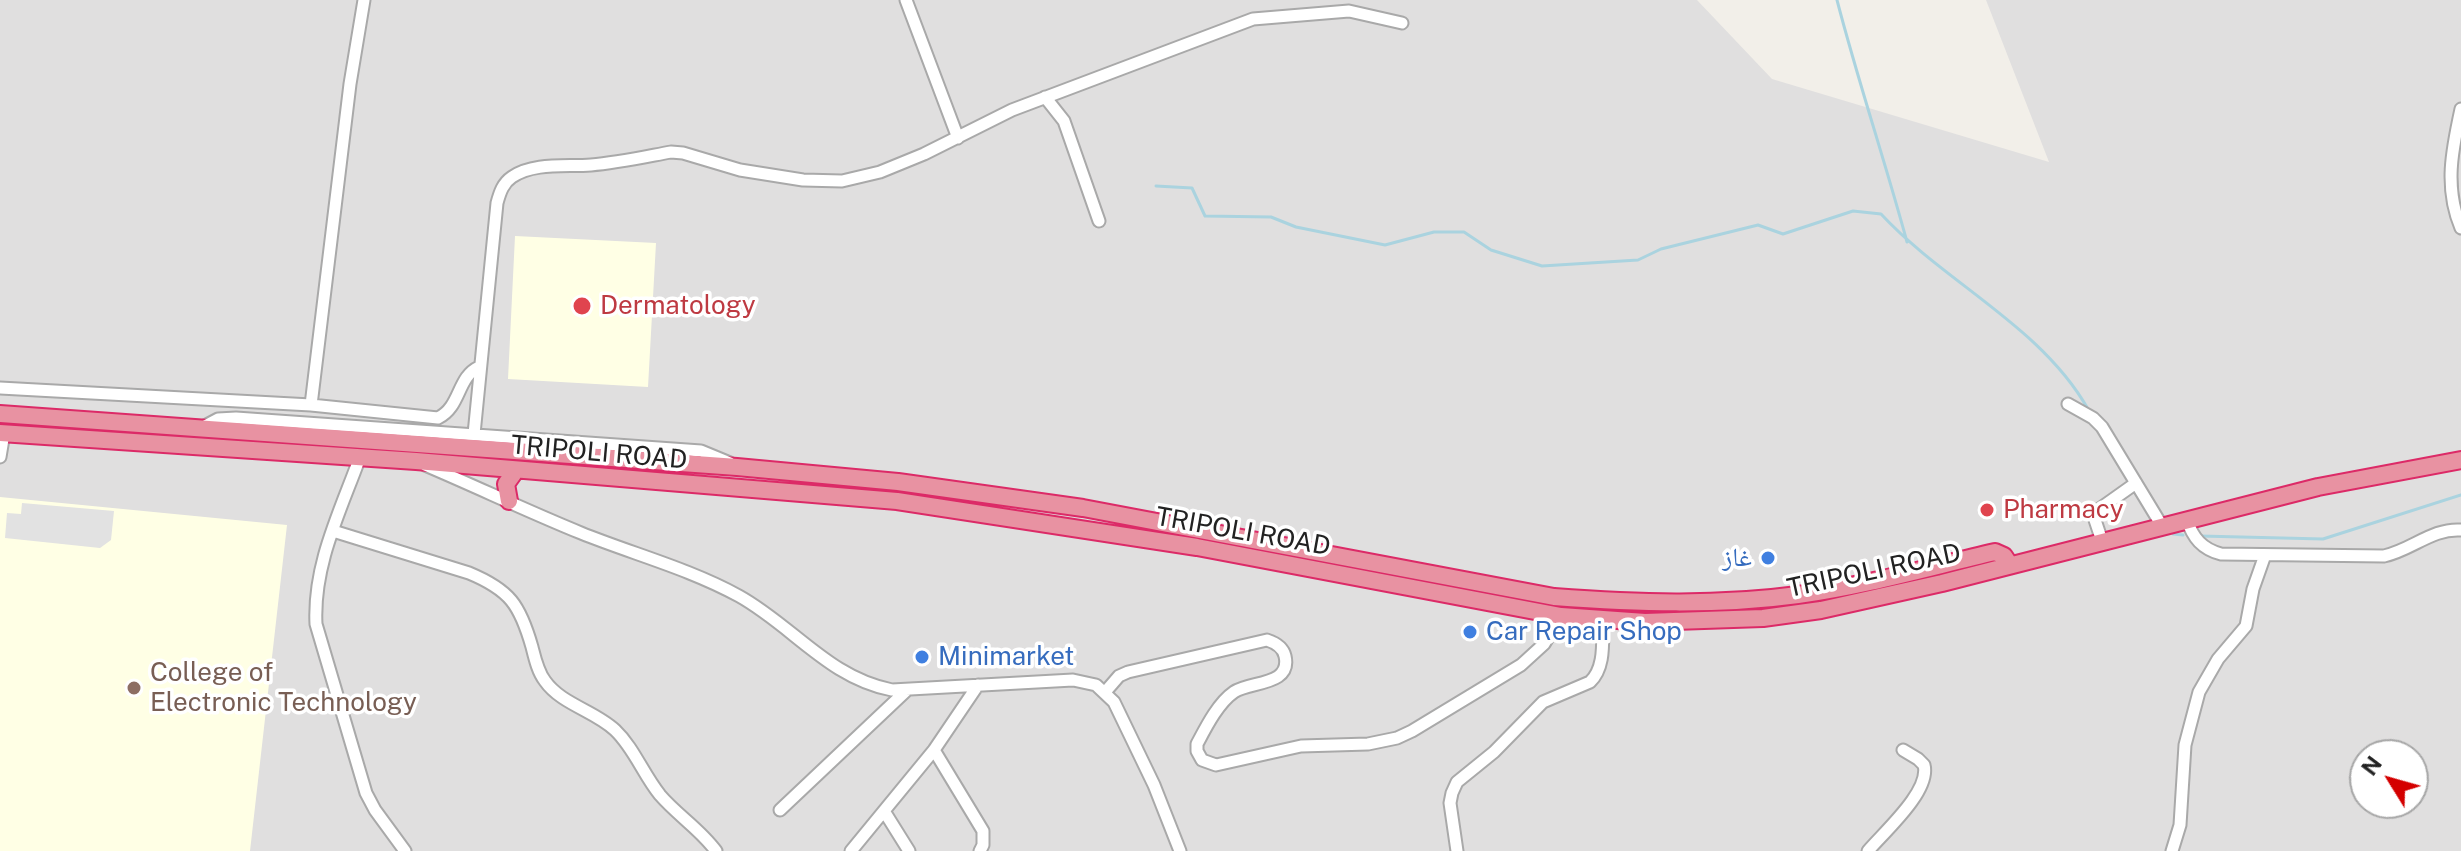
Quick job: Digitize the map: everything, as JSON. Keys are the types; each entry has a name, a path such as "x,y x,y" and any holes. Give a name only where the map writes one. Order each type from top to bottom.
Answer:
{"highway":[{"path":"0,414 737,467 898,482 1069,506 1554,597 1632,602 1746,600 1854,585 1995,552 2004,556 2010,565"},
{"name":"TRIPOLI ROAD","path":"2,433 416,461 897,501 1197,547 1561,616 1660,622 1763,618 1821,610 2318,487 2461,460"},
{"path":"509,501 506,484 516,470"}],"street":[{"path":"311,405 346,113 364,0"},
{"path":"906,0 958,138"},
{"path":"474,434 497,203 500,189 510,178 523,171 671,152 740,170 803,180 842,181 880,172 1045,97 1253,19 1349,6 1402,23"},
{"path":"1045,97 1064,121 1099,221"},
{"path":"2461,109 2450,185 2461,228"},
{"path":"0,388 311,405 438,418 451,408 469,373 479,367"},
{"path":"2068,404 2098,422 2162,526"},
{"path":"201,428 212,421 230,418 474,434 701,451 737,467"},
{"path":"0,457 2,433"},
{"path":"360,457 318,577 315,609 318,637 366,793 405,851"},
{"path":"416,461 580,533 726,589 755,606 850,677 879,688 907,690 1084,680 1106,691 1154,785 1180,851"},
{"path":"2102,541 2095,520 2096,513 2136,483"},
{"path":"2187,520 2192,534 2211,551 2265,555 2384,556 2403,550 2439,531 2461,530"},
{"path":"333,531 469,573 508,595 524,619 539,669 549,687 613,728 625,740 663,798 716,851"},
{"path":"2172,851 2180,825 2185,745 2199,692 2218,659 2246,626 2253,589 2265,555"},
{"path":"1106,691 1111,683 1128,672 1267,640 1280,646 1284,652 1282,673 1269,681 1238,690 1227,698 1197,744 1202,760 1216,765 1301,746 1368,744 1397,738 1412,731 1521,665 1544,644 1561,616"},
{"path":"1457,851 1450,803 1454,788 1543,702 1594,679 1601,663 1603,620"},
{"path":"851,851 934,750 978,685"},
{"path":"780,810 907,690"},
{"path":"934,750 983,831 980,851"},
{"path":"1868,851 1923,783 1924,765 1903,750"},
{"path":"884,811 909,851"}],"shaded area":[{"path":"0,0 1697,0 1772,79 2049,162 1986,0 2461,0 2461,851 0,851"},
{"name":"Dermatology","path":"515,236 656,243 648,387 508,379"},
{"name":"College of Electronic Technology","path":"0,497 287,525 250,851 0,851"},
{"path":"22,503 114,511 111,540 100,548 5,538 7,513 21,514"}],"waterway":[{"path":"1837,0 1907,242"},
{"path":"1156,186 1192,188 1205,216 1271,217 1296,227 1385,245 1434,232 1464,232 1491,250 1542,266 1638,260 1661,249 1758,225 1783,234 1853,211 1881,214 1906,239 2045,353 2088,409"},
{"path":"2200,536 2323,539 2461,495"},
{"path":"2173,534 2183,535"}],"place":[{"name":"Dermatology","path":"582,306"},
{"name":"Pharmacy","path":"1987,510"},
{"name":"غاز","path":"1768,558"},
{"name":"Car Repair Shop","path":"1470,632"},
{"name":"Minimarket","path":"922,657"},
{"name":"College of Electronic Technology","path":"134,688"}]}
